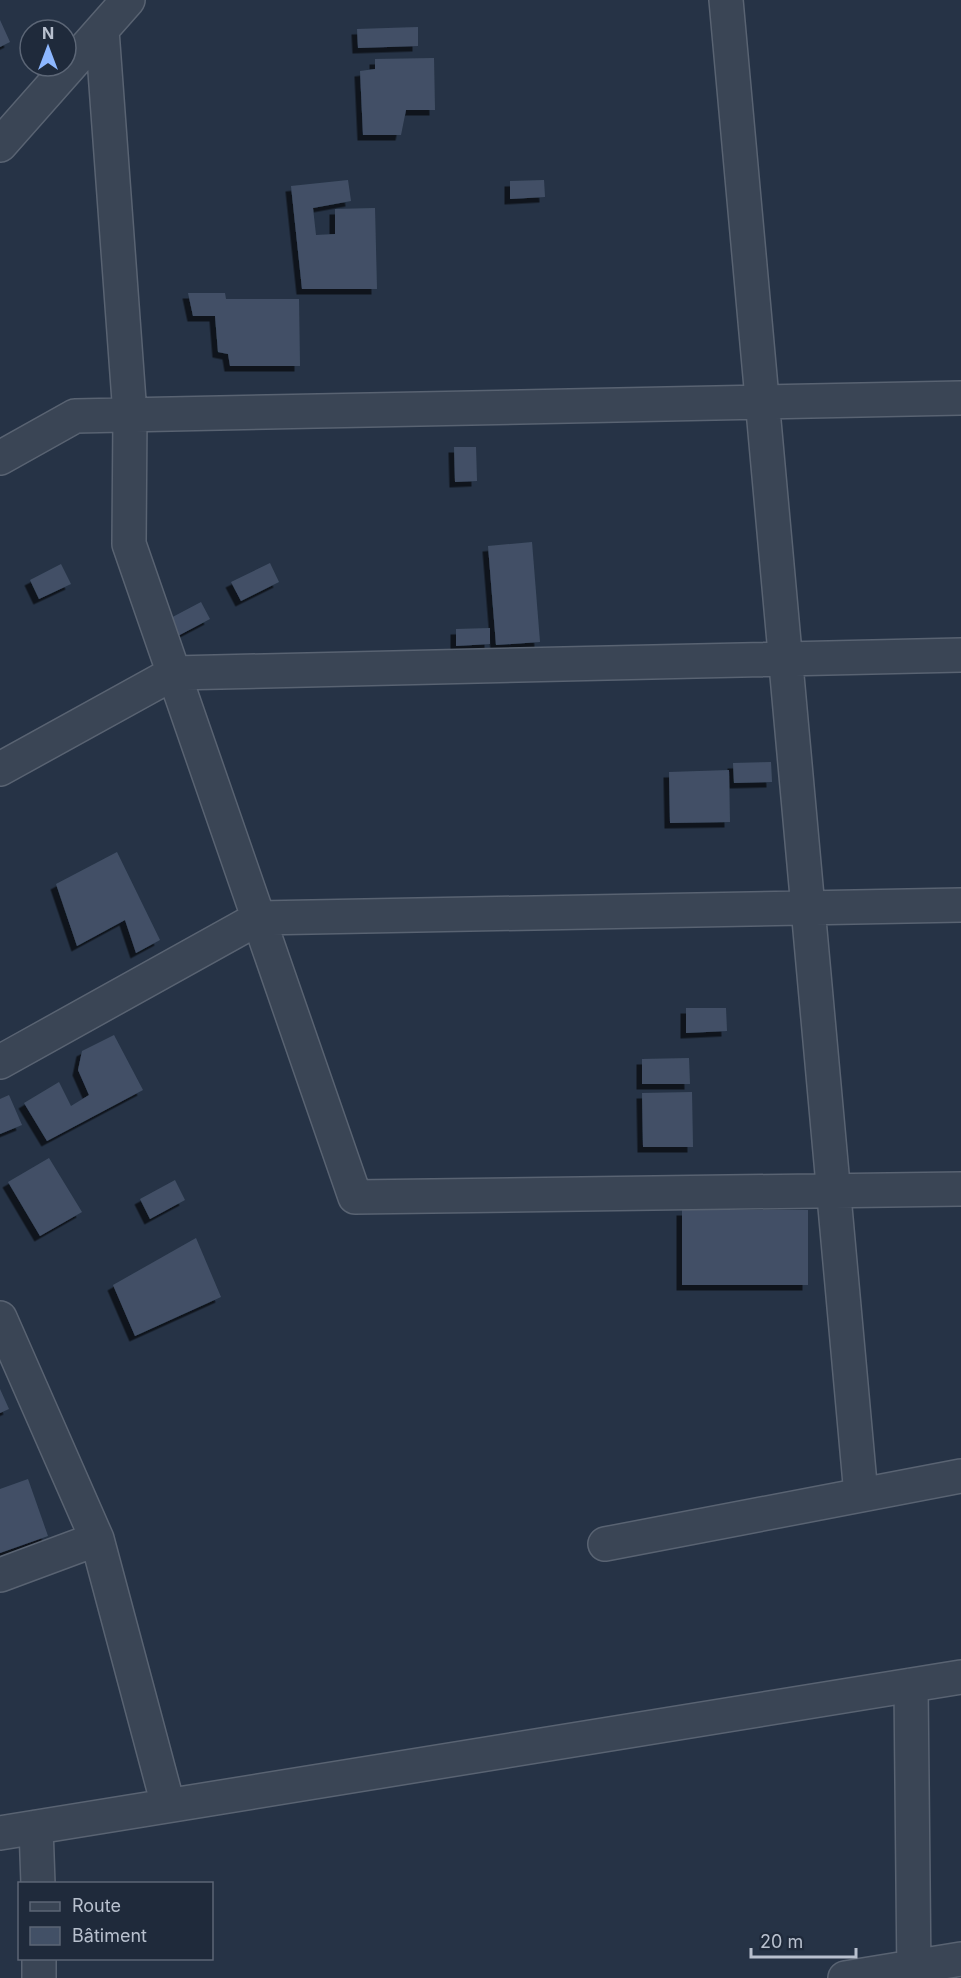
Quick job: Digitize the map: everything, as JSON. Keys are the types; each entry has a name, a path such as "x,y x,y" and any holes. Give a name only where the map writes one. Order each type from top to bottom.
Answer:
{"street":[{"path":"0,145 128,0"},
{"path":"726,0 861,1496"},
{"path":"102,30 130,415 129,544 355,1197 961,1189"},
{"path":"0,458 75,416 961,398"},
{"path":"0,769 174,673 961,655"},
{"path":"0,1062 259,918 961,905"},
{"path":"0,1318 97,1539 168,1805"},
{"path":"605,1544 961,1476"},
{"path":"0,1575 97,1539"},
{"path":"0,1833 961,1677"},
{"path":"911,1685 914,1972"},
{"path":"36,1827 38,1882"},
{"path":"845,1978 914,1972 961,1959"},
{"path":"39,1960 39,1978"}],"building":[{"path":"0,20 10,42 0,47"},
{"path":"418,27 418,46 358,48 357,29"},
{"path":"434,58 435,110 406,110 401,135 363,135 360,71 375,69 375,59"},
{"path":"348,180 351,201 313,208 316,235 335,234 335,209 375,208 377,289 302,289 291,186"},
{"path":"544,180 545,197 510,199 510,181"},
{"path":"188,293 225,293 226,299 299,299 300,366 230,366 228,354 218,352 215,316 193,316"},
{"path":"454,447 476,447 477,481 455,482"},
{"path":"532,542 540,642 496,645 488,546"},
{"path":"270,563 279,582 241,601 231,582"},
{"path":"61,564 71,584 39,599 30,580"},
{"path":"201,602 210,619 174,638 165,621"},
{"path":"490,628 490,644 456,646 456,629"},
{"path":"771,762 772,782 734,783 733,763"},
{"path":"729,770 730,822 670,823 669,772"},
{"path":"117,852 160,940 136,953 125,920 77,946 56,884"},
{"path":"686,1008 726,1008 727,1031 686,1033"},
{"path":"114,1035 143,1090 47,1141 24,1103 59,1082 71,1106 89,1095 78,1070 82,1051"},
{"path":"689,1058 690,1084 642,1084 642,1059"},
{"path":"692,1092 693,1147 643,1147 642,1093"},
{"path":"9,1095 22,1125 0,1134 0,1099"},
{"path":"49,1158 82,1212 40,1236 8,1182"},
{"path":"175,1180 185,1200 150,1219 140,1199"},
{"path":"682,1210 808,1210 808,1285 682,1285"},
{"path":"196,1238 221,1297 135,1336 113,1285"},
{"path":"0,1389 9,1409 0,1413"},
{"path":"28,1479 48,1536 0,1553 0,1489"}]}
